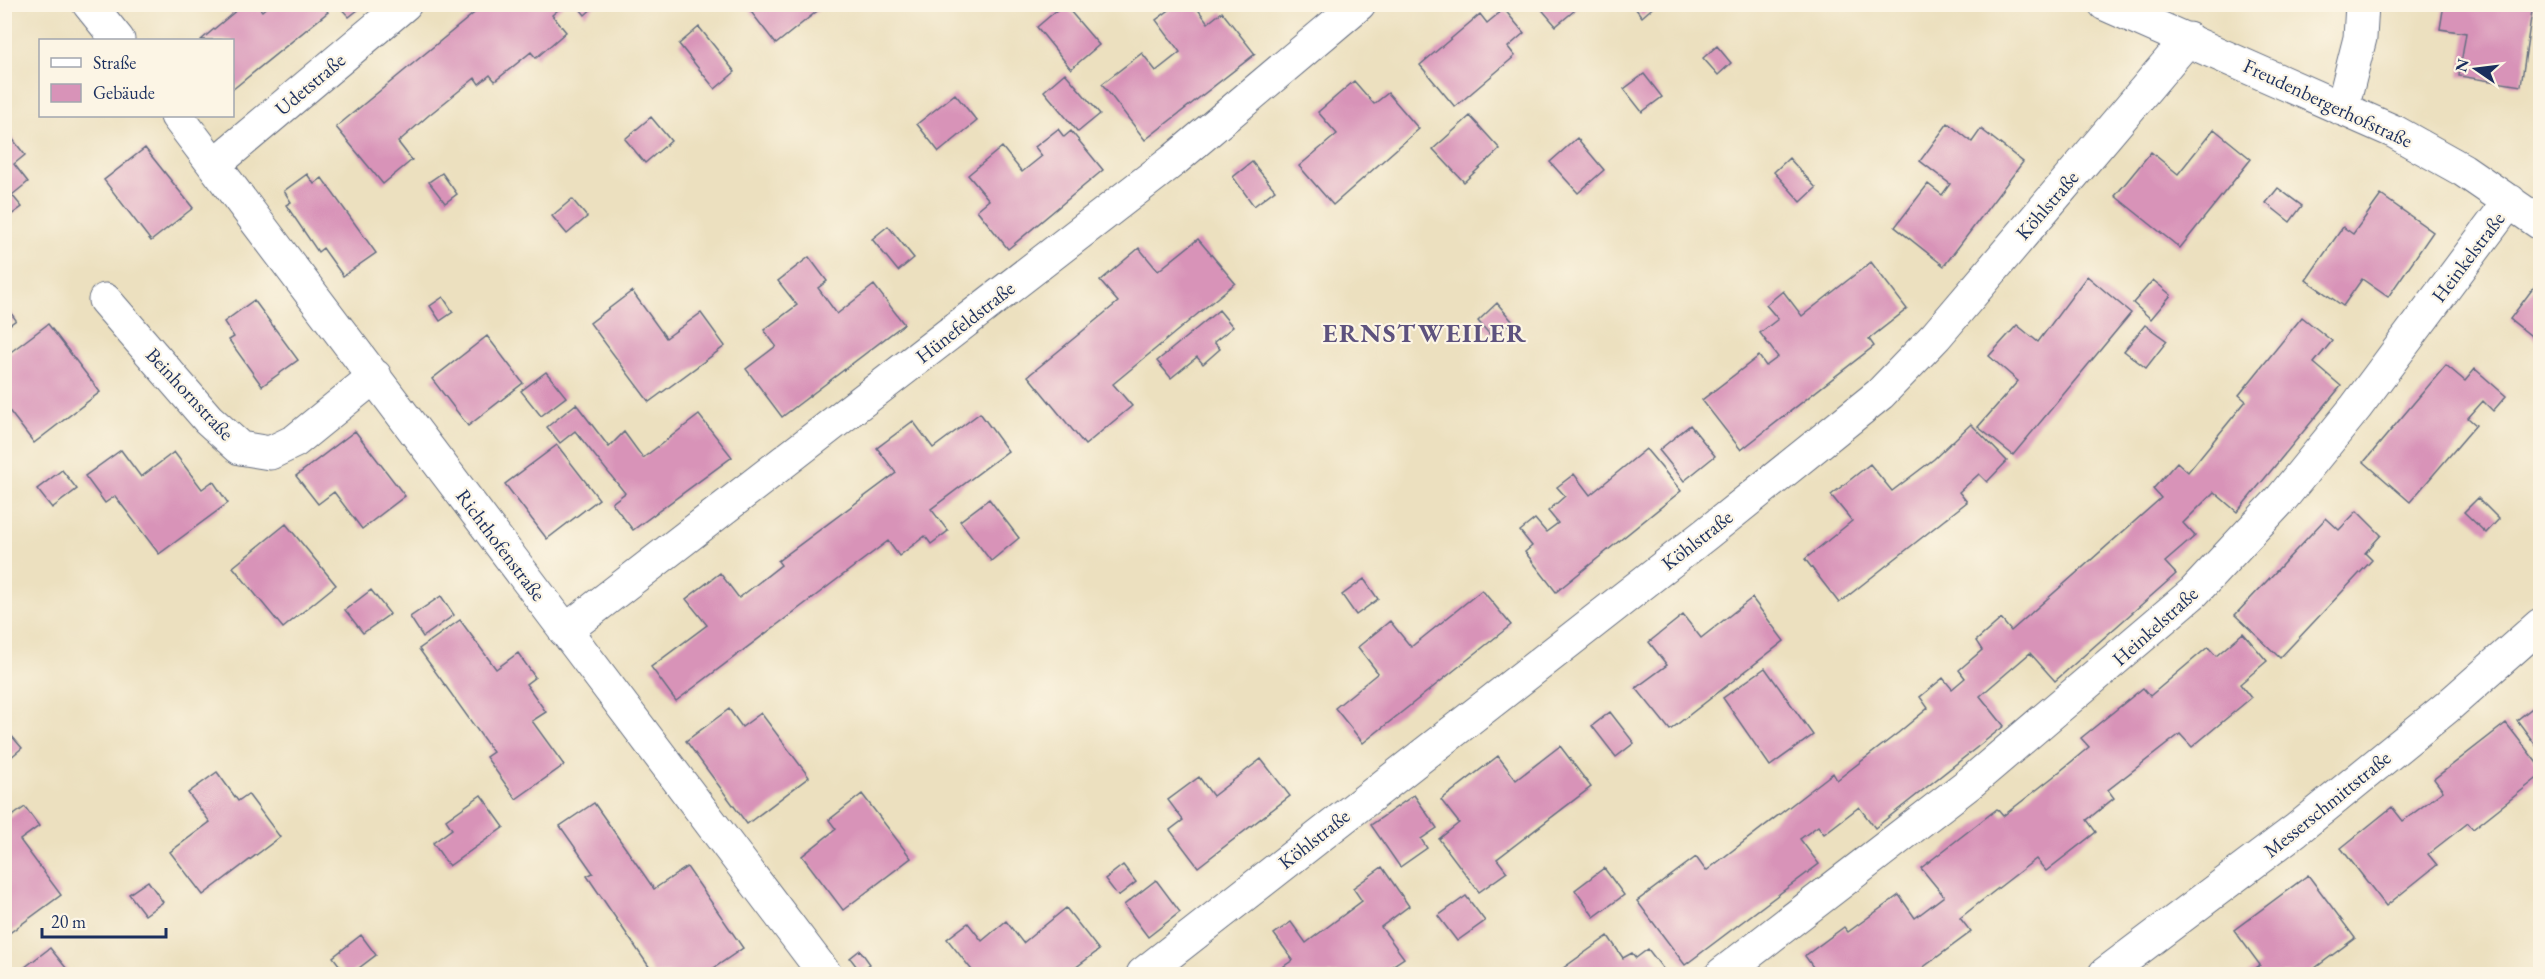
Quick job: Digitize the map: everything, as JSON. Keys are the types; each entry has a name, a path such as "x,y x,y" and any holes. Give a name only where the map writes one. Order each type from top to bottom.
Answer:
{"street":[{"path":"89,4 117,39"},
{"name":"Udetstraße","path":"215,164 405,4"},
{"name":"Hünefeldstraße","path":"565,631 1174,160 1359,4"},
{"name":"Freudenbergerhofstraße","path":"2105,4 2394,132 2463,170 2541,223"},
{"path":"2342,109 2360,38 2362,4"},
{"name":"Köhlstraße","path":"1143,975 1880,394 1936,336 2188,39"},
{"name":"Richthofenstraße","path":"178,117 825,975"},
{"name":"Heinkelstraße","path":"1722,975 1971,782 2194,592 2282,498 2356,407 2510,201"},
{"name":"Beinhornstraße","path":"105,300 207,419 240,448 270,453 295,441 375,376"},
{"name":"Messerschmittstraße","path":"2105,975 2305,823 2446,708 2541,625"}],"building":[{"path":"244,4 256,4 262,11 270,4 322,4 328,12 234,88 234,39 202,39"},
{"path":"576,4 597,4 585,15"},
{"path":"745,4 826,4 776,44"},
{"path":"1064,4 1099,45 1071,69 1037,27"},
{"path":"1170,4 1194,4 1208,23 1222,12 1255,54 1145,140 1102,84 1142,53 1156,71 1180,52 1156,20 1172,8"},
{"path":"1632,4 1657,4 1642,17"},
{"path":"2444,4 2533,4 2521,86 2459,76 2466,33 2440,29"},
{"path":"338,5 364,5 349,17"},
{"path":"484,5 564,5 552,15 566,32 536,58 531,52 495,81 490,75 479,84 475,78 429,115 398,142 412,160 383,184 336,127"},
{"path":"1538,5 1581,5 1556,26"},
{"path":"1504,9 1524,33 1508,47 1515,56 1455,107 1420,65 1480,14 1487,23"},
{"path":"699,27 735,72 715,89 679,44"},
{"path":"1717,46 1731,63 1718,75 1703,58"},
{"path":"1065,73 1100,114 1078,132 1044,91"},
{"path":"1644,74 1662,97 1642,112 1624,89"},
{"path":"1354,81 1374,104 1388,93 1419,129 1333,205 1299,166 1337,134 1318,112"},
{"path":"955,94 977,121 939,152 917,124"},
{"path":"1470,116 1500,149 1464,182 1433,149"},
{"path":"651,117 671,141 645,163 625,139"},
{"path":"1948,123 1972,142 1981,129 2023,162 1944,266 1895,227 1928,184 1942,195 1950,184 1920,161"},
{"path":"4,128 25,155 14,164 28,182 12,195 22,207 4,220"},
{"path":"1058,129 1064,137 1071,131 1103,170 1008,249 977,210 989,200 968,175 1002,147 1022,172 1042,156 1035,147"},
{"path":"2214,129 2251,159 2180,248 2115,196 2151,152 2178,174"},
{"path":"1577,138 1604,170 1578,193 1550,162"},
{"path":"145,148 193,208 151,241 104,180"},
{"path":"1789,158 1816,188 1801,202 1774,172"},
{"path":"1252,162 1275,190 1254,206 1233,177"},
{"path":"442,173 457,194 445,203 429,182"},
{"path":"307,174 314,184 322,178 376,253 343,276 323,248 318,252 286,205 291,202 284,191"},
{"path":"2278,188 2302,206 2290,222 2266,203"},
{"path":"2381,195 2433,232 2388,297 2362,279 2343,306 2306,280 2343,227 2353,234"},
{"path":"572,199 587,217 567,234 552,216"},
{"path":"888,226 914,258 898,271 872,239"},
{"path":"1198,239 1235,283 1113,384 1132,406 1085,445 1028,376 1118,302 1100,281 1139,248 1158,271"},
{"path":"809,257 827,281 818,288 837,314 874,285 904,324 782,417 746,369 776,346 764,330 797,305 778,281"},
{"path":"1871,262 1907,309 1869,339 1874,346 1741,450 1702,400 1759,356 1766,366 1778,357 1760,333 1778,319 1766,305 1783,291 1802,316"},
{"path":"2087,276 2131,313 2013,455 1978,427 2018,381 1989,356 2017,325 2038,342"},
{"path":"2540,279 2540,343 2510,319"},
{"path":"2153,280 2171,295 2151,319 2133,303"},
{"path":"632,291 666,338 701,313 725,346 649,402 590,323"},
{"path":"443,297 453,312 440,321 430,306"},
{"path":"254,300 298,360 262,386 229,340 234,337 224,322"},
{"path":"1497,303 1512,321 1493,338 1478,321"},
{"path":"5,305 16,320 5,328"},
{"path":"1219,310 1233,327 1214,342 1220,349 1203,364 1197,357 1171,378 1157,361"},
{"path":"2302,317 2332,341 2314,363 2341,386 2237,512 2214,492 2183,523 2195,536 2165,562 2176,574 2055,681 2030,653 1980,696 2004,726 1875,828 1859,807 1824,834 1818,826 1800,839 1819,864 1685,965 1637,901 1696,857 1706,871 1833,773 1837,780 1898,733 1928,708 1920,697 1943,678 1952,689 1965,678 1959,670 1982,650 1976,641 2001,619 2011,631 2161,498 2153,489 2177,462 2188,472 2246,401 2239,395"},
{"path":"48,324 100,392 34,443 4,404 4,357"},
{"path":"2145,325 2167,341 2146,368 2124,351"},
{"path":"487,336 523,383 468,426 432,379"},
{"path":"2446,365 2465,381 2475,369 2506,396 2493,411 2483,401 2468,418 2476,425 2410,502 2364,462"},
{"path":"546,372 566,397 541,416 521,391"},
{"path":"576,404 609,447 624,432 643,458 699,415 732,457 633,530 612,503 625,493 575,431 560,443 547,427"},
{"path":"980,413 1008,451 931,509 948,531 931,544 925,536 899,556 888,541 676,701 651,667 707,625 686,599 720,573 739,598 781,565 778,561 896,473 877,448 913,421 933,448"},
{"path":"1971,424 2007,461 1987,482 1979,474 1959,492 1967,502 1839,603 1805,559 1852,521 1831,495 1870,464 1892,491 1934,459"},
{"path":"1690,425 1715,456 1684,481 1659,450"},
{"path":"355,431 405,496 362,529 334,492 318,504 296,476"},
{"path":"557,445 599,499 547,539 505,484"},
{"path":"1646,449 1681,491 1556,592 1525,552 1532,546 1520,531 1535,519 1546,532 1558,523 1548,511 1565,496 1557,487 1574,474 1590,495"},
{"path":"121,450 141,477 174,452 202,489 213,481 228,503 159,554 115,496 105,503 85,476"},
{"path":"62,470 77,489 52,508 37,489"},
{"path":"2478,498 2499,519 2486,533 2464,512"},
{"path":"989,499 1019,538 991,561 960,521"},
{"path":"2357,511 2381,535 2365,553 2372,560 2280,658 2235,615 2326,518 2339,530"},
{"path":"286,524 336,585 283,628 233,567"},
{"path":"1364,579 1378,599 1356,615 1342,595"},
{"path":"371,590 390,614 363,633 345,610"},
{"path":"1482,590 1511,625 1363,743 1335,708 1378,673 1358,647 1390,621 1411,647"},
{"path":"441,596 454,615 423,637 410,617"},
{"path":"1752,598 1784,641 1670,730 1636,688 1667,665 1649,642 1683,615 1701,638"},
{"path":"460,620 496,669 518,653 535,677 526,684 546,712 532,721 564,765 516,799 486,757 493,752 419,649"},
{"path":"2243,633 2267,661 2240,684 2251,698 2192,747 2180,734 2108,790 2114,798 2087,820 2096,832 2046,871 2036,859 1979,903 1960,918 1971,932 1914,974 1818,974 1805,956 1844,927 1848,932 1899,895 1915,918 1944,896 1921,868 1997,809 2003,816 2053,777 2089,747 2081,738 2143,688 2150,696 2208,647 2216,656"},
{"path":"1765,668 1813,735 1770,766 1723,698"},
{"path":"2540,702 2540,751 2517,720"},
{"path":"729,709 742,727 761,713 809,777 747,824 686,741"},
{"path":"1610,712 1634,743 1616,757 1592,726"},
{"path":"2506,723 2540,767 2540,776 2473,829 2468,823 2428,854 2437,865 2386,906 2341,848 2392,807 2403,821 2443,791 2434,779"},
{"path":"4,727 22,748 4,763"},
{"path":"1560,746 1591,787 1497,859 1507,872 1479,892 1439,839 1459,823 1441,800 1498,756 1516,780"},
{"path":"1261,759 1290,796 1198,867 1170,830 1183,820 1168,800 1199,777 1213,796"},
{"path":"217,772 238,801 248,794 280,837 203,895 170,852 210,822 188,793"},
{"path":"862,794 911,858 843,910 802,856 836,829 829,820"},
{"path":"481,795 504,827 449,866 433,843 452,829 446,820"},
{"path":"1414,795 1437,828 1421,839 1427,848 1400,867 1371,825"},
{"path":"594,803 654,889 687,867 743,948 705,974 654,974 587,876 593,873 560,826"},
{"path":"25,807 39,826 20,840 61,895 4,937 4,851 7,850 4,822"},
{"path":"1123,865 1136,882 1118,896 1105,879"},
{"path":"1382,867 1409,906 1381,927 1404,958 1380,974 1272,974 1293,960 1274,934 1291,922 1306,943 1362,901 1353,888"},
{"path":"1604,868 1624,895 1594,917 1575,890"},
{"path":"2308,875 2355,938 2307,974 2247,974 2260,965 2234,930"},
{"path":"1156,880 1180,912 1148,937 1124,905"},
{"path":"148,881 163,902 145,915 129,894"},
{"path":"1466,896 1485,921 1457,941 1438,916"},
{"path":"1066,908 1099,950 1067,974 975,974 947,939 968,923 982,941 1006,921 1023,943"},
{"path":"361,935 376,955 351,974 346,974 333,957"},
{"path":"1608,936 1623,958 1632,953 1636,958 1648,949 1667,974 1635,974 1633,971 1627,974 1555,974"},
{"path":"50,948 71,974 16,974"},
{"path":"860,950 870,964 860,971 850,958"}],"district":[{"name":"ERNSTWEILER","path":"1425,333"}]}
